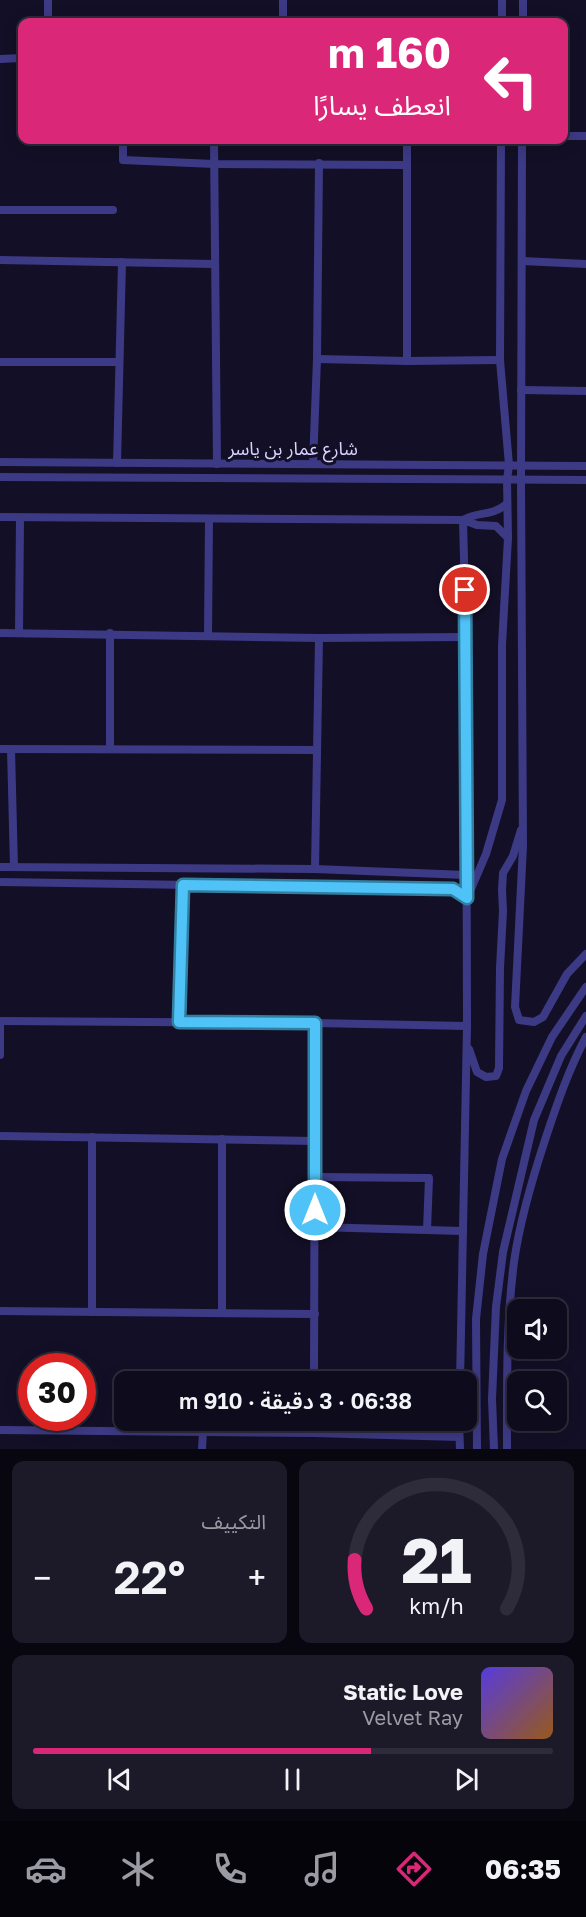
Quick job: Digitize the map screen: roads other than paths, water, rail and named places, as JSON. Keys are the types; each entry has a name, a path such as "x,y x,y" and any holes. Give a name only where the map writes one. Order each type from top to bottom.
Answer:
{"street":[{"path":"48,0 48,18"},
{"path":"283,0 283,18"},
{"path":"502,0 502,18"},
{"path":"523,0 523,18"},
{"path":"0,59 18,58"},
{"path":"568,136 586,136"},
{"path":"123,144 123,160 214,164 407,165"},
{"path":"214,144 217,464"},
{"path":"407,144 407,361"},
{"path":"467,898 486,854 502,800 502,645 508,538 509,465 500,360 501,144"},
{"path":"522,144 523,824 515,1007 519,1020 534,1022 543,1017 567,974 586,954"},
{"path":"314,464 319,163"},
{"path":"0,210 113,210"},
{"path":"0,260 214,264"},
{"path":"522,261 586,264"},
{"path":"117,463 122,262"},
{"path":"317,359 500,360"},
{"path":"0,362 120,362"},
{"path":"521,390 586,391"},
{"name":"شارع عمار بن ياسر","path":"0,462 586,466"},
{"name":"شارع عمار بن ياسر","path":"0,477 586,480"},
{"path":"464,520 474,514 497,512 507,504"},
{"path":"0,517 464,520 477,525 496,526 508,538"},
{"path":"19,633 20,518"},
{"path":"208,635 209,519"},
{"path":"460,1371 467,1039 464,520"},
{"path":"0,633 319,638 466,637"},
{"path":"110,633 110,749"},
{"path":"315,869 319,638"},
{"path":"0,749 317,750"},
{"path":"10,749 14,867"},
{"path":"467,1039 477,1072 486,1077 496,1076 499,1068 503,873 513,856 523,824"},
{"path":"0,867 315,869 466,875"},
{"path":"0,882 453,889 467,898"},
{"path":"179,1022 183,885"},
{"path":"477,1449 476,1319 483,1254 502,1159 526,1090 552,1036 586,987"},
{"path":"494,1449 492,1399 495,1307 503,1252 534,1120 561,1056 586,1016"},
{"path":"0,1055 0,1021 467,1026"},
{"path":"314,1371 315,1023"},
{"path":"507,1449 509,1317 516,1250 537,1165 556,1106 571,1064 586,1037"},
{"path":"0,1136 315,1141"},
{"path":"92,1137 92,1312"},
{"path":"222,1139 222,1313"},
{"path":"315,1176 429,1178 427,1230"},
{"path":"315,1227 463,1231"},
{"path":"0,1311 315,1314"},
{"path":"0,1430 459,1437"},
{"path":"459,1431 460,1449"},
{"path":"202,1449 203,1432"}]}
